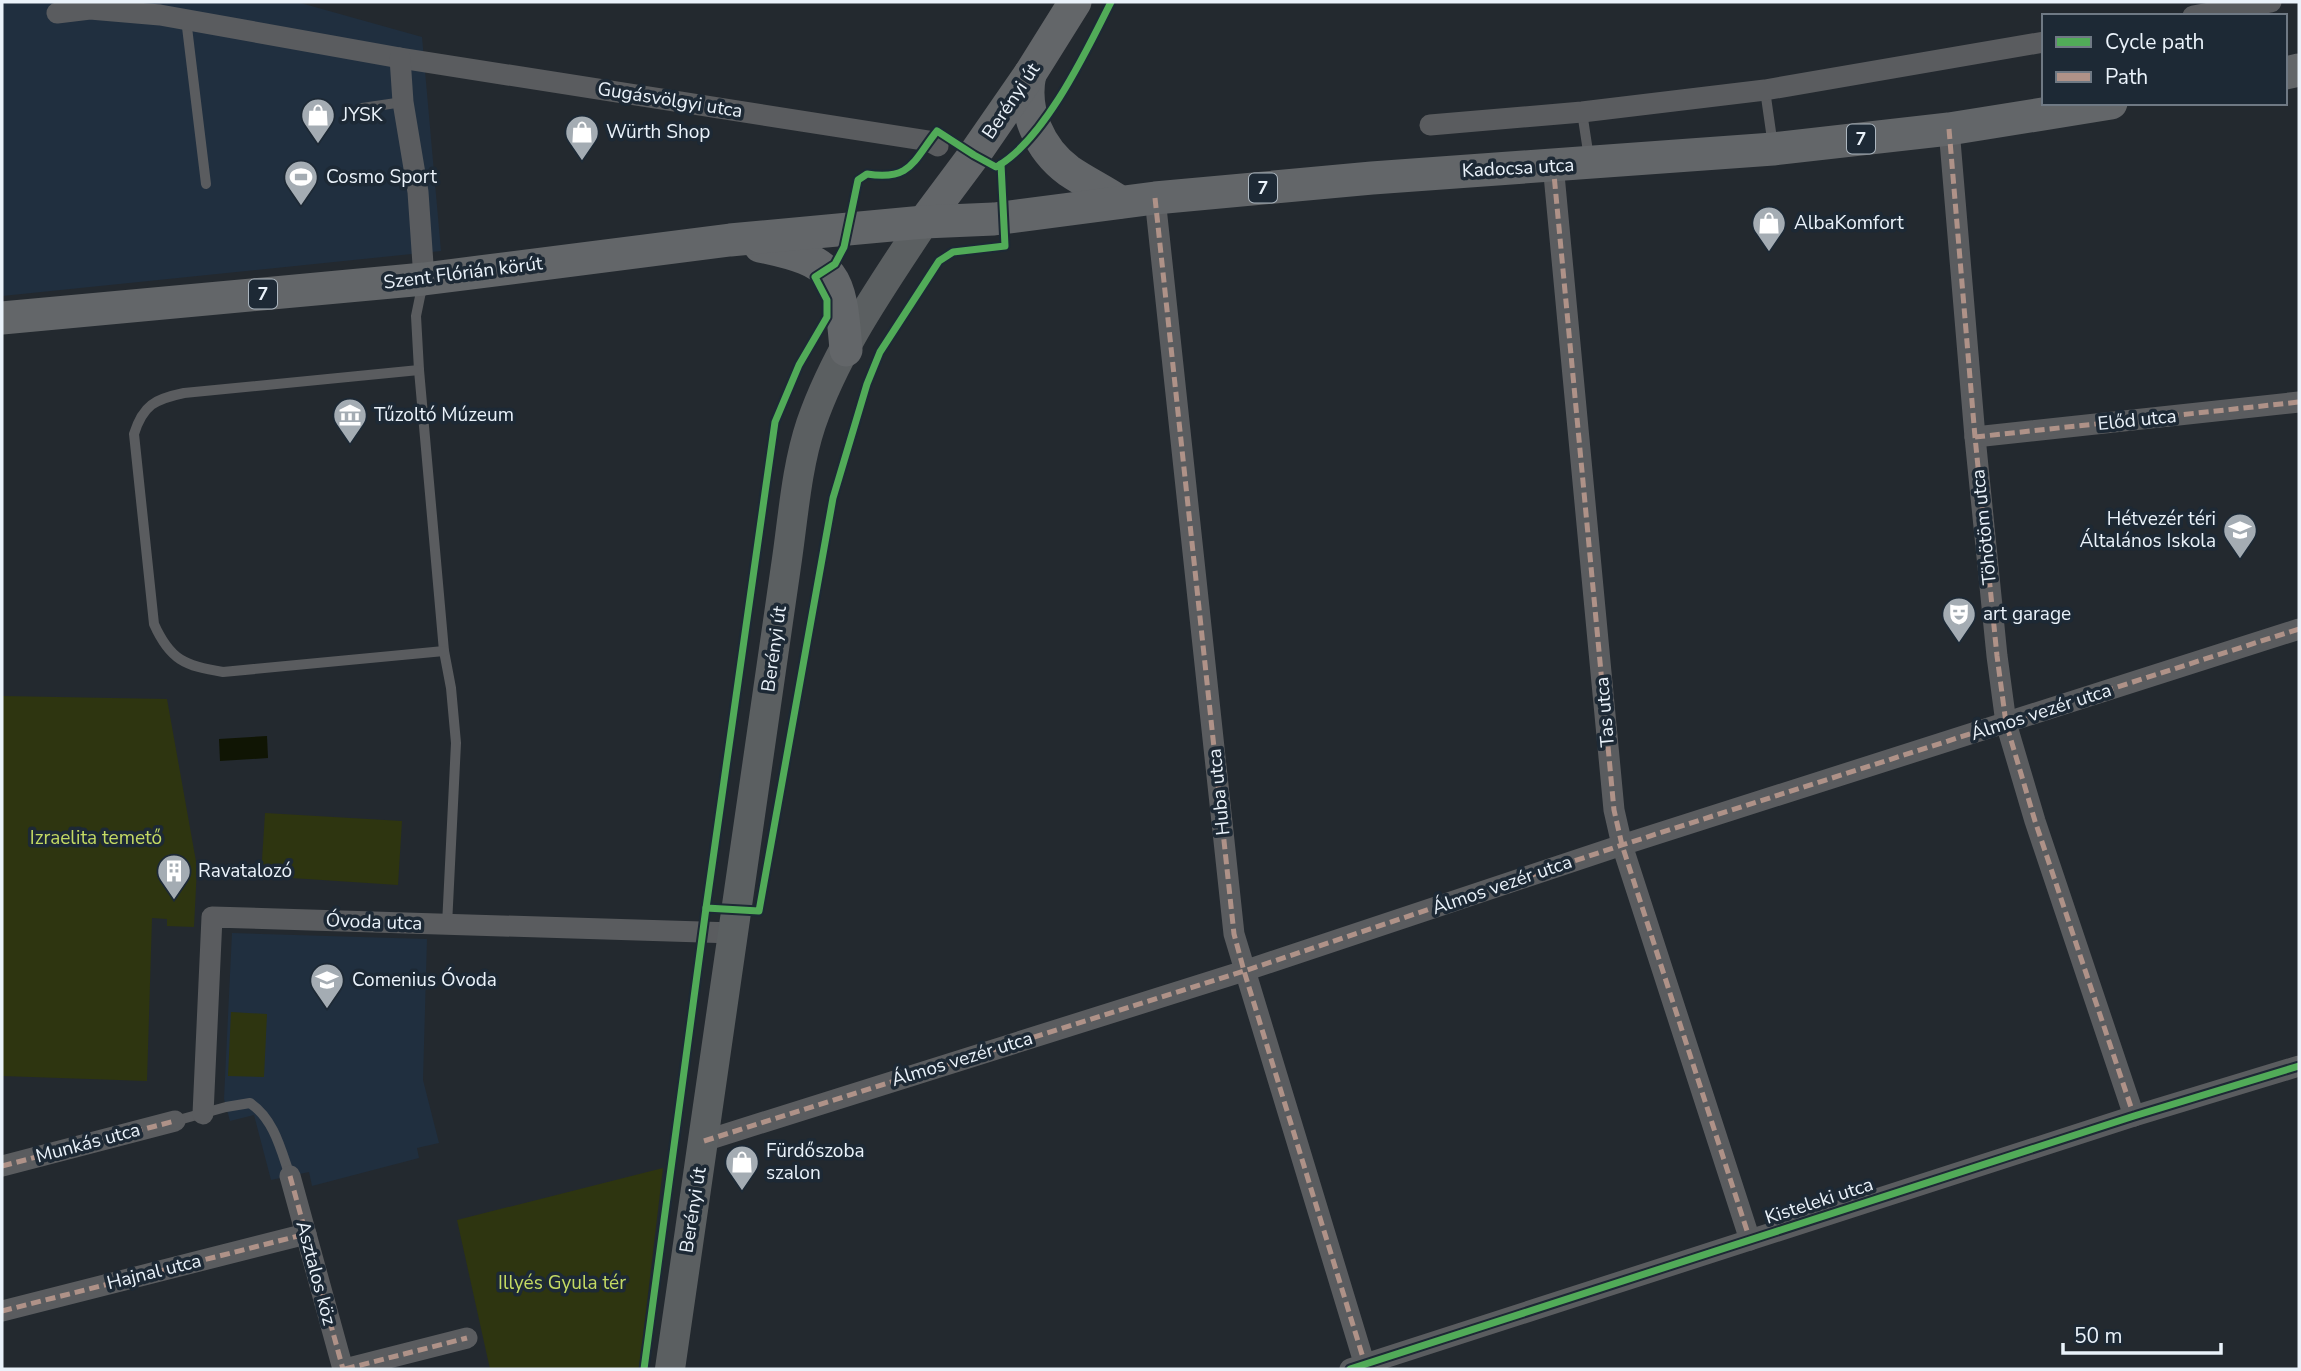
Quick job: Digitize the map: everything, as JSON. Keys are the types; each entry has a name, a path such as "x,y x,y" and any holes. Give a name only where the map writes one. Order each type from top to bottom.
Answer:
{"main road":[{"name":"Berényi út","path":"670,1369 810,427 824,390 884,283 924,222 1030,74 1075,2"},
{"path":"1030,74 1027,90 1029,108 1042,142 1053,157 1067,169 1121,202"},
{"name":"Kadocsa utca","path":"924,222 994,219 1155,198 1553,164 1590,164 1773,149 1949,129 2099,105"},
{"name":"Szent Flórián körút","path":"2,318 424,279 730,240 924,222"},
{"path":"730,240 791,253 815,262 825,270 839,292 846,350"}],"street":[{"path":"2204,14 2271,2"},
{"name":"Gugásvölgyi utca","path":"57,13 90,9 186,19 400,58 929,141 938,146"},
{"path":"1430,125 1582,113 1765,90 2042,42"},
{"path":"400,58 403,102 418,191 424,279"},
{"name":"Töhötöm utca","path":"1949,129 1975,437 2006,723 2134,1116"},
{"name":"Tas utca","path":"1553,164 1614,810 1622,845 1750,1240"},
{"name":"Huba utca","path":"1155,198 1234,934 1360,1368"},
{"name":"Előd utca","path":"1975,437 2299,402"},
{"name":"Álmos vezér utca","path":"704,1141 1244,971 1622,845 2299,629"},
{"name":"Óvoda utca","path":"203,1114 212,917 734,933"},
{"name":"Kisteleki utca","path":"1360,1368 2134,1116 2299,1066"},
{"name":"Munkás utca","path":"2,1166 175,1121"},
{"name":"Asztalos köz","path":"290,1176 344,1369"},
{"name":"Hajnal utca","path":"2,1311 306,1234"},
{"path":"344,1369 467,1338"}],"lane":[{"path":"186,19 206,184"},
{"path":"1765,90 1773,149"},
{"path":"362,108 403,102"},
{"path":"1582,113 1590,164"},
{"path":"424,279 416,316 419,370 444,650 456,743 447,925"},
{"path":"419,370 165,397 148,406 139,417 134,434 154,624 163,643 177,659 197,668 223,672 444,650"},
{"path":"175,1121 250,1103 261,1110 275,1135 290,1176"}],"shaded area":[{"path":"2,2 297,2 422,37 441,251 2,296"},
{"path":"267,736 268,758 220,761 219,739"},
{"name":"Comenius Óvoda","path":"232,933 427,939 423,1080 439,1143 417,1148 419,1158 312,1186 309,1172 271,1180 254,1115 230,1121 224,1099"}],"green space":[{"name":"Izraelita temető","path":"2,696 167,699 197,867 194,927 167,926 167,919 152,918 147,1081 2,1076"},
{"path":"265,813 402,821 398,885 261,876"},
{"path":"231,1012 267,1014 264,1077 228,1076"},
{"name":"Illyés Gyula tér","path":"663,1168 639,1369 490,1369 457,1220"}],"marked path":[{"path":"1949,129 1975,437 2006,723 2035,821 2134,1116"},
{"path":"1553,164 1614,810 1622,845 1750,1240"},
{"path":"1155,198 1234,934 1365,1364"},
{"path":"1975,437 2299,402"},
{"path":"704,1141 1244,971 1622,845 2299,629"},
{"path":"2,1166 175,1121"},
{"path":"290,1176 343,1369"},
{"path":"2,1311 306,1234"},
{"path":"345,1369 467,1338"}],"cycle path":[{"path":"644,1369 775,422 799,365 827,317 827,300 815,277 835,264 844,247 858,180 867,174 882,175 902,171 916,160 937,131 996,167 1014,154 1031,137 1063,93 1111,2"},
{"path":"706,908 759,911 833,498 867,384 880,352 939,261 953,252 1005,246 1001,164"},
{"path":"1350,1369 2134,1116 2299,1066"}],"place":[{"name":"JYSK","path":"318,145"},
{"name":"Würth Shop","path":"582,162"},
{"name":"Cosmo Sport","path":"301,207"},
{"name":"AlbaKomfort","path":"1769,253"},
{"name":"Tűzoltó Múzeum","path":"350,445"},
{"name":"Hétvezér téri Általános Iskola","path":"2240,560"},
{"name":"art garage","path":"1959,644"},
{"name":"Ravatalozó","path":"174,901"},
{"name":"Comenius Óvoda","path":"327,1010"},
{"name":"Fürdőszoba szalon","path":"742,1192"}]}
